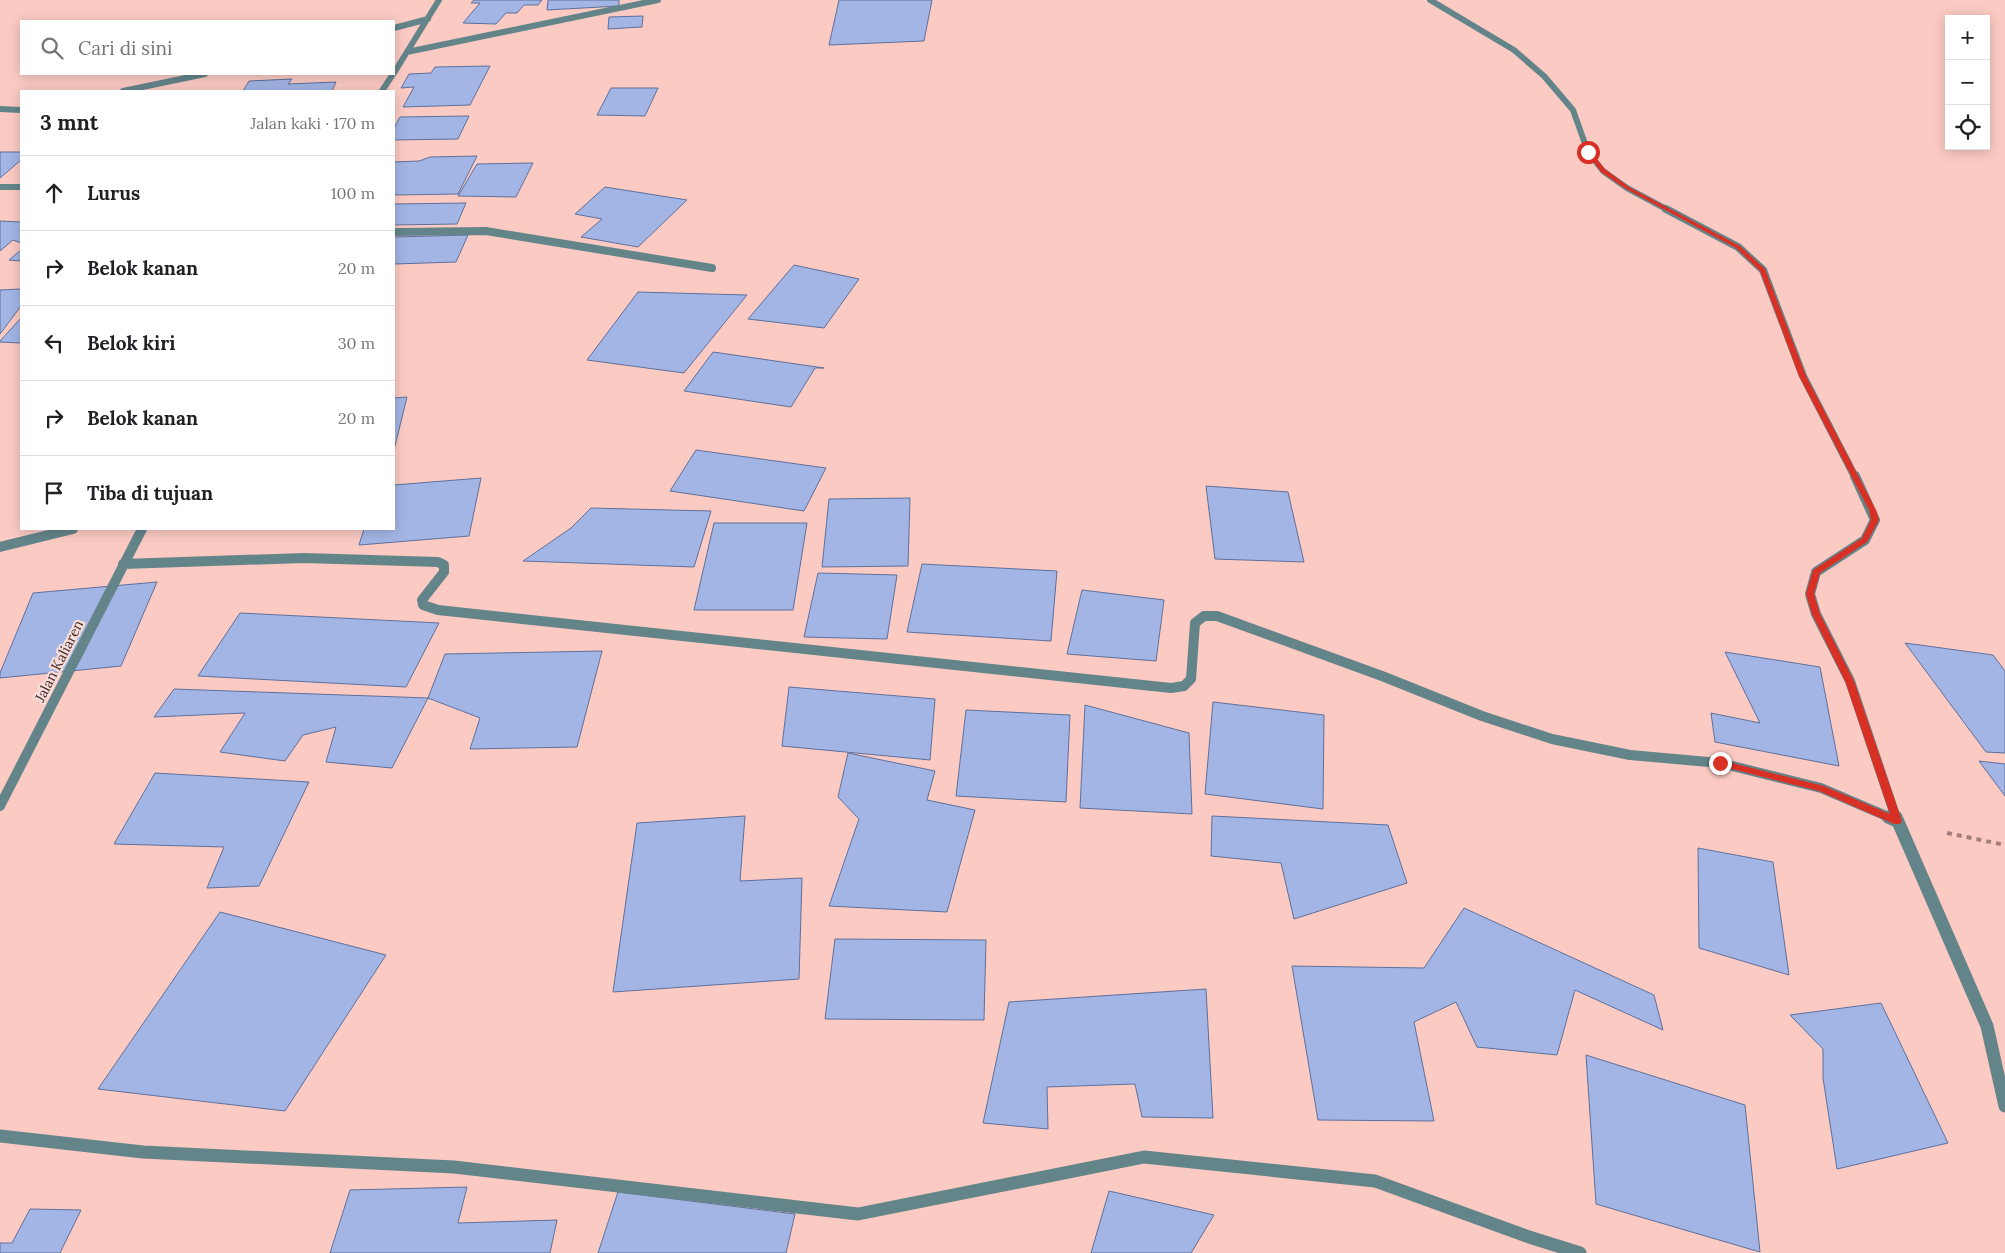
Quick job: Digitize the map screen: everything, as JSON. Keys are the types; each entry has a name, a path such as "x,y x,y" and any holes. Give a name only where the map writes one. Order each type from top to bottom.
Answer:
{"street":[{"path":"395,71 440,0"},
{"path":"407,52 658,0"},
{"path":"1430,0 1514,50 1544,76 1573,110 1588,152 1603,170 1628,188 1738,247 1763,270 1803,376 1872,510 1875,520 1865,540 1816,572 1810,594 1816,614 1850,681 1897,821 1987,1026 2005,1106"},
{"path":"395,28 428,19"},
{"path":"128,90 200,75"},
{"path":"383,90 393,75"},
{"path":"0,109 20,110"},
{"path":"0,187 20,187"},
{"path":"395,232 486,231 712,268"},
{"path":"0,547 69,530"},
{"name":"Jalan Kaliaren","path":"0,806 141,530"},
{"path":"123,564 304,558 438,562 444,565 444,572 422,600 423,606 438,610 1171,688 1184,686 1191,679 1195,623 1204,616 1217,616 1382,676 1482,716 1552,739 1630,755 1720,763 1821,788 1897,821"},
{"path":"0,1136 143,1152 454,1166 858,1214 1144,1157 1375,1181 1528,1237 1580,1253"}],"path":[{"path":"1897,821 2005,846"}],"building":[{"path":"474,0 542,0 538,5 524,5 517,13 506,13 496,24 463,23 480,3 471,3"},
{"path":"548,0 619,0 619,6 547,10"},
{"path":"839,0 932,0 924,41 829,45"},
{"path":"643,16 642,27 608,29 609,17"},
{"path":"490,66 470,105 403,107 414,87 401,88 409,74 431,73 435,67"},
{"path":"292,79 288,84 336,82 332,90 244,90 249,81"},
{"path":"611,88 658,88 645,116 597,115"},
{"path":"469,116 458,139 395,140 395,126 400,117"},
{"path":"0,152 20,152 20,161 0,178"},
{"path":"477,156 458,194 395,195 395,162 419,161 430,157"},
{"path":"533,163 516,197 458,196 477,164"},
{"path":"605,187 687,200 638,247 581,237 602,219 575,214"},
{"path":"466,203 457,224 395,225 395,204"},
{"path":"0,221 20,222 20,243 13,240 0,251"},
{"path":"468,235 456,262 395,264 395,237"},
{"path":"20,251 20,261 9,260"},
{"path":"794,265 859,279 824,328 748,319"},
{"path":"20,289 20,307 0,334 0,290"},
{"path":"638,292 747,295 684,373 587,360"},
{"path":"20,319 20,343 0,341"},
{"path":"713,352 824,368 815,368 791,407 684,391"},
{"path":"407,397 395,446 395,398"},
{"path":"696,450 826,468 804,511 670,491"},
{"path":"481,478 469,536 359,545 364,530 395,530 395,485"},
{"path":"1206,486 1288,492 1304,562 1215,559"},
{"path":"910,498 908,566 822,567 829,499"},
{"path":"591,508 711,511 694,567 523,561 571,528"},
{"path":"714,523 807,523 793,610 694,610"},
{"path":"922,564 1057,571 1051,641 907,632"},
{"path":"818,573 897,575 887,639 804,637"},
{"path":"157,582 121,666 0,678 0,673 33,593"},
{"path":"1082,590 1164,600 1156,661 1067,654"},
{"path":"240,613 439,623 406,687 198,676"},
{"path":"1905,643 1993,655 2005,671 2005,753 1986,752"},
{"path":"602,651 577,747 470,749 480,718 428,698 445,654"},
{"path":"1725,652 1820,667 1839,766 1715,742 1711,713 1760,723"},
{"path":"789,687 935,699 930,760 782,746"},
{"path":"174,689 428,698 392,768 326,762 336,727 303,735 285,761 220,752 245,713 154,717"},
{"path":"1213,702 1324,715 1323,809 1205,794"},
{"path":"1085,705 1189,733 1192,814 1080,808"},
{"path":"966,710 1070,715 1066,802 956,796"},
{"path":"848,753 935,771 927,800 975,810 947,912 829,906 859,819 838,797"},
{"path":"1979,761 2005,764 2005,796"},
{"path":"155,773 309,782 259,886 207,888 224,847 114,844"},
{"path":"745,816 740,881 802,878 799,979 613,992 637,823"},
{"path":"1212,816 1388,825 1407,883 1294,919 1281,863 1211,856"},
{"path":"1698,848 1773,862 1789,975 1699,948"},
{"path":"1464,908 1654,995 1663,1030 1575,990 1557,1055 1477,1047 1456,1002 1414,1022 1434,1121 1318,1120 1292,966 1424,968"},
{"path":"220,912 386,955 285,1111 98,1089"},
{"path":"835,939 986,940 984,1020 825,1019"},
{"path":"1206,989 1213,1118 1142,1117 1135,1084 1047,1087 1048,1129 983,1123 1009,1002"},
{"path":"1881,1003 1948,1143 1837,1169 1823,1078 1823,1049 1790,1015"},
{"path":"1586,1055 1745,1105 1760,1252 1596,1204"},
{"path":"467,1187 458,1223 557,1220 550,1253 330,1253 350,1190"},
{"path":"1109,1191 1214,1215 1191,1253 1091,1253"},
{"path":"618,1192 795,1214 786,1253 598,1253"},
{"path":"30,1209 81,1210 60,1253 0,1253 0,1243 12,1243"}],"route":[{"path":"1588,152 1603,170 1628,188 1738,247 1763,270 1803,376 1872,510 1875,520 1865,540 1816,572 1810,594 1816,614 1850,681 1897,821 1821,788 1720,763"}]}
